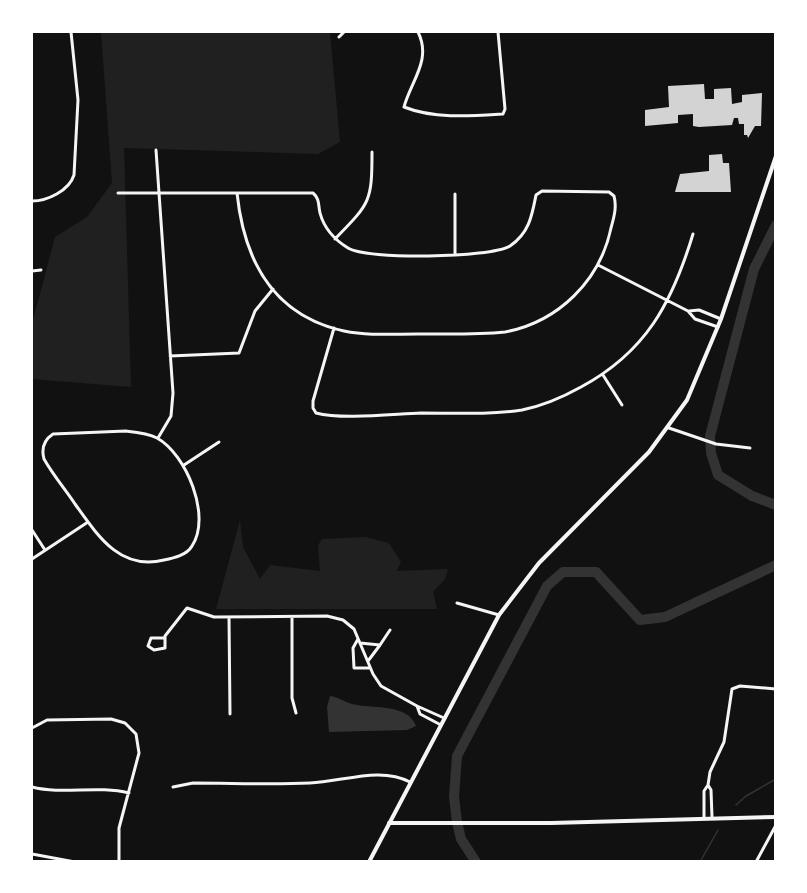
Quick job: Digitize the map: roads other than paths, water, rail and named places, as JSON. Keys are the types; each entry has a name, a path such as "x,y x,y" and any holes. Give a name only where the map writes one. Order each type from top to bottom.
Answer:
{"main road":[{"path":"369,861 499,615 539,563 638,465 669,428 693,389 721,319 776,156"},
{"path":"389,824 551,823 776,817"}],"street":[{"path":"32,201 45,200 72,182 75,167 78,100 71,32"},
{"path":"339,37 344,32"},
{"path":"418,32 424,48 423,58 404,107 418,113 503,114 498,32"},
{"path":"156,150 173,396 171,416 158,438"},
{"path":"335,239 368,203 372,185 372,152"},
{"path":"118,193 158,192 313,193 318,198 323,223 335,239 353,251 366,254 490,253 512,244 530,223 538,192 612,193 615,200 615,213 607,244 598,265 578,293 563,306 512,330 481,334 371,334 333,328 303,315 273,289 254,264 247,248 237,193"},
{"path":"455,194 455,254"},
{"path":"333,328 313,401 314,411 325,414 516,411 567,395 603,375 637,345 668,302 681,273 693,234"},
{"path":"598,265 688,311 696,319 718,327"},
{"path":"32,271 41,270"},
{"path":"170,356 239,353 255,311 273,289"},
{"path":"688,311 699,310 721,319"},
{"path":"603,375 622,405"},
{"path":"669,428 716,444 750,448"},
{"path":"126,431 158,438 184,465 194,494 198,519 193,545 187,552 160,561 134,561 111,549 88,522 44,459 43,448 45,441 54,434 63,432 126,431"},
{"path":"184,465 219,442"},
{"path":"32,559 88,522"},
{"path":"32,530 45,550"},
{"path":"458,603 499,615"},
{"path":"165,638 151,638 148,646 154,650 163,649 166,644 165,638 187,608 204,615 229,617 337,617 351,626 370,668 384,688 444,718"},
{"path":"229,617 230,714"},
{"path":"292,617 292,698 296,713"},
{"path":"368,661 390,630"},
{"path":"359,641 380,645"},
{"path":"359,641 353,648 354,668 370,668"},
{"path":"704,818 704,801 710,772 724,742 732,689 740,686 776,689"},
{"path":"417,706 420,714 441,724"},
{"path":"33,727 50,720 113,719 125,723 136,734 140,750 118,833 119,861"},
{"path":"173,787 193,783 308,783 358,776 398,776 411,782"},
{"path":"708,785 712,801 712,817"},
{"path":"32,787 49,790 107,789 129,793"},
{"path":"704,801 712,801"},
{"path":"756,861 776,825"},
{"path":"32,854 75,861"},
{"path":"260,861 279,861"}],"waterway":[{"path":"776,225 754,269 710,436 711,453 718,475 752,496 776,505"},
{"path":"476,862 461,839 457,822 454,797 457,756 547,586 563,572 596,572 640,620 665,617 776,565"},
{"path":"736,805 746,796 776,779"},
{"path":"700,862 718,830"}]}
